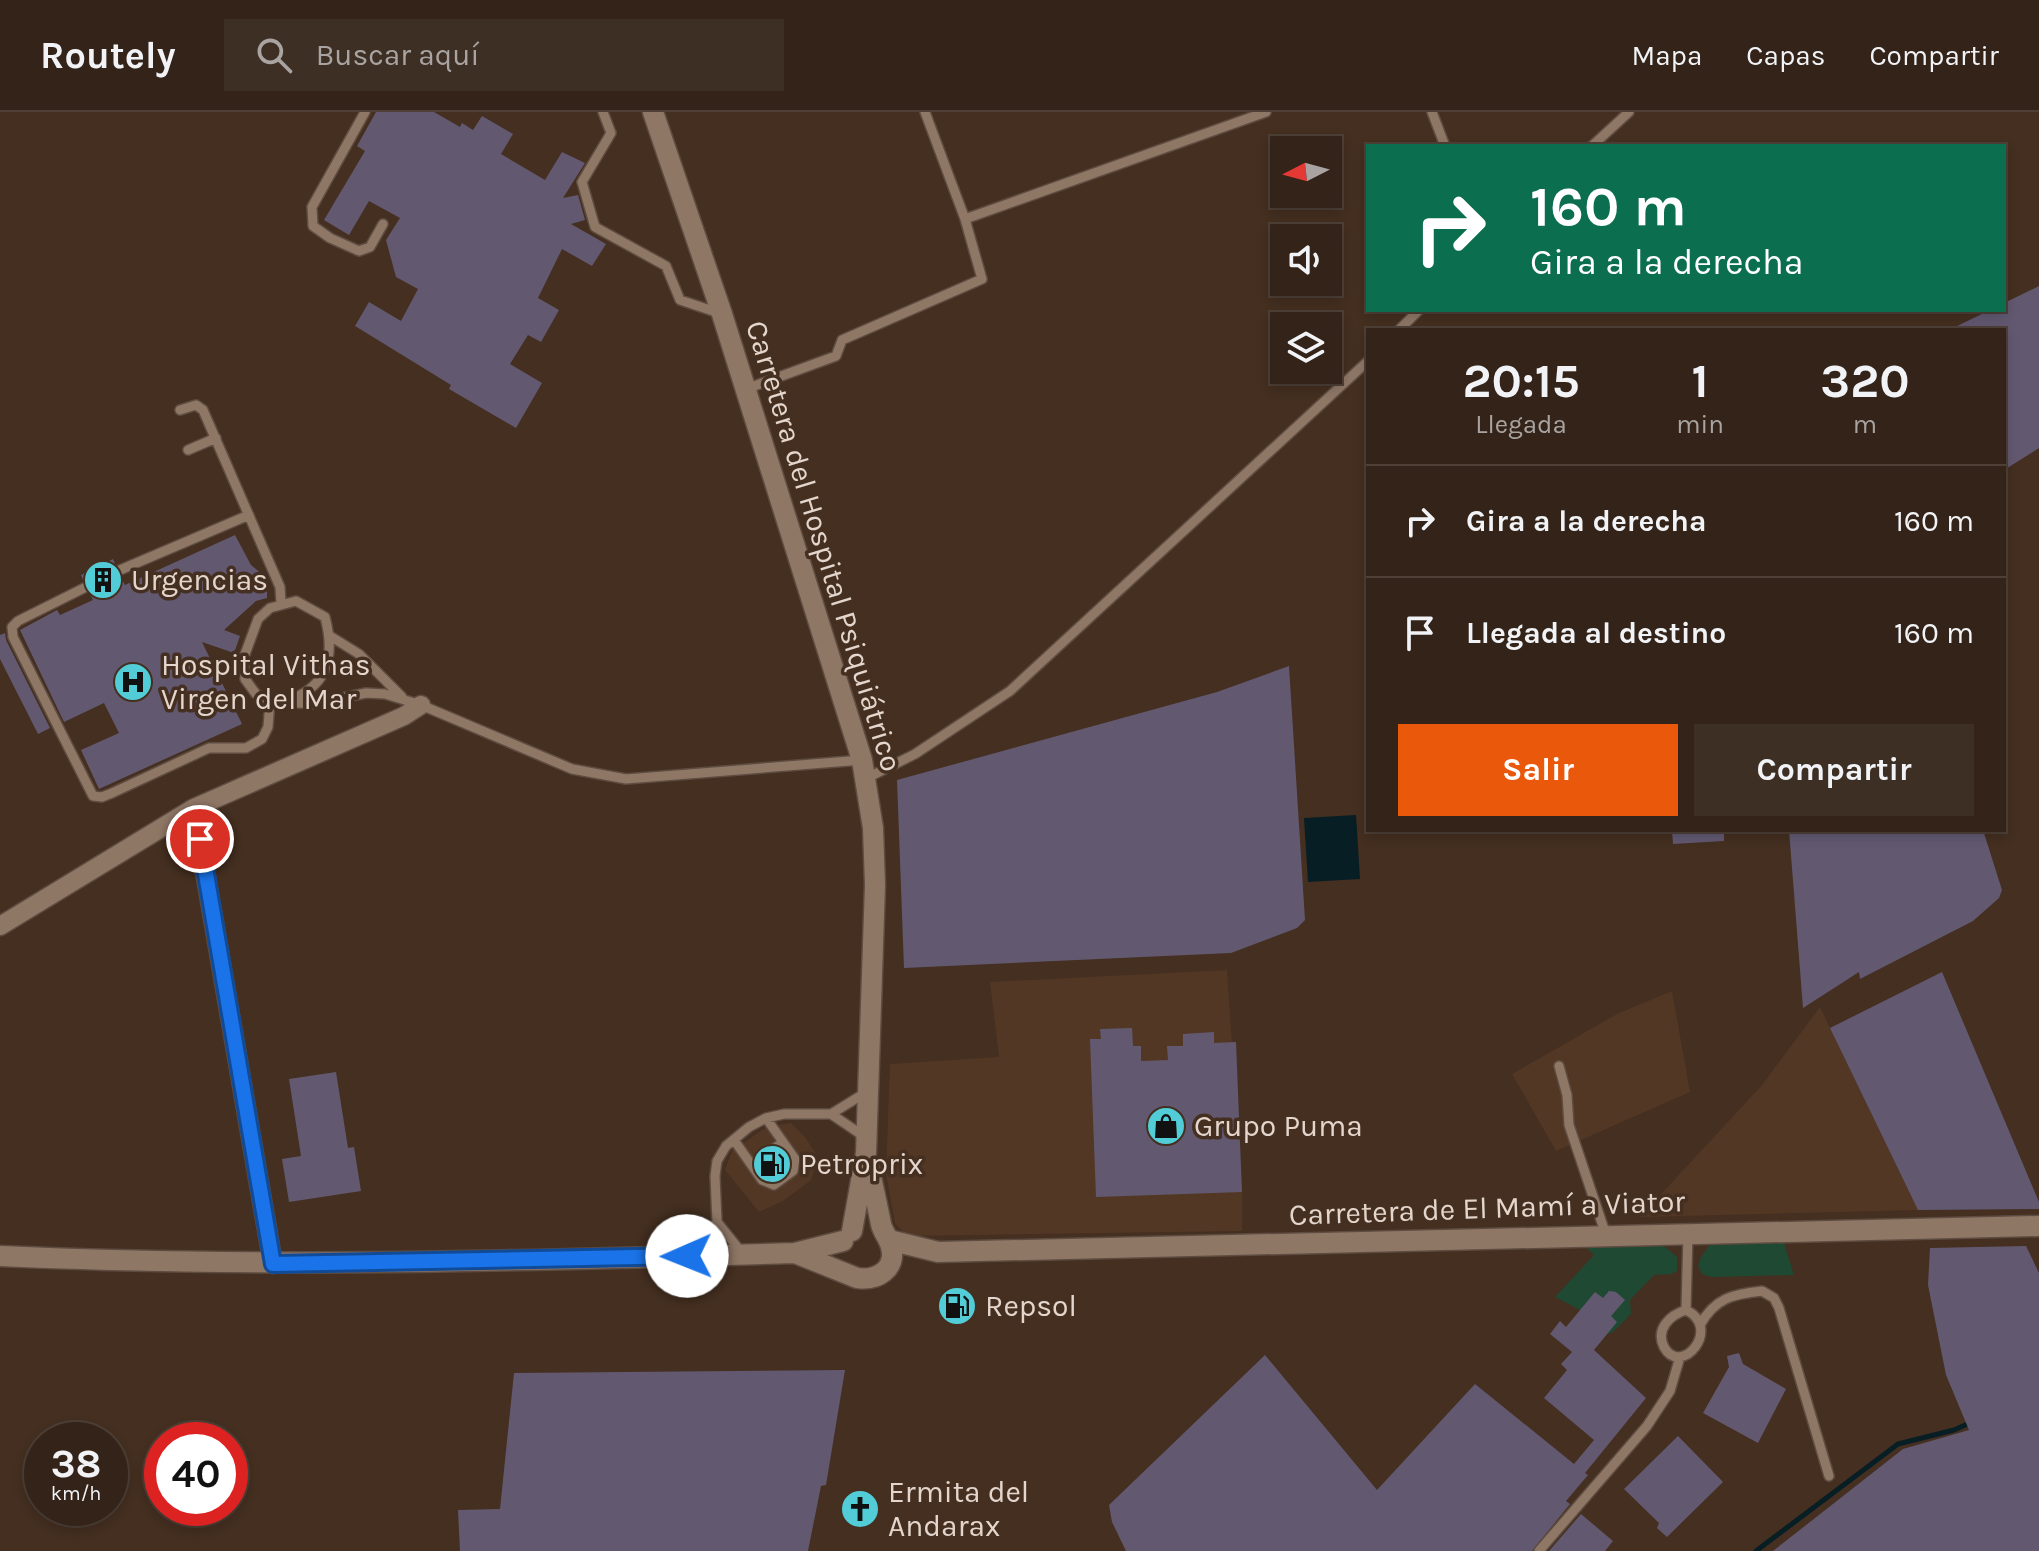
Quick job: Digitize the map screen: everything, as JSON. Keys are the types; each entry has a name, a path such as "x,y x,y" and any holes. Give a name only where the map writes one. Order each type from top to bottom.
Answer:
{"street":[{"name":"Carretera del Hospital Psiquiátrico","path":"653,112 722,314 864,770 873,828 875,885 866,1146"},
{"path":"0,926 194,808 404,716 414,704"},
{"path":"194,808 273,1264"},
{"path":"849,1273 841,1258 866,1146"},
{"path":"795,1253 857,1278 880,1275 889,1266 892,1257 866,1146"},
{"name":"Carretera de El Mamí a Viator","path":"938,1252 2039,1226"},
{"path":"0,1256 273,1264 743,1255 795,1253 866,1227 886,1237 938,1252"},
{"path":"889,1266 938,1252"}],"lane":[{"path":"365,112 312,207 313,226 330,238 359,251 370,247 383,224"},
{"path":"603,112 611,133 582,182 595,227 666,266 680,300 722,314"},
{"path":"746,389 836,356 842,340 982,279 965,219 925,112"},
{"path":"965,219 1266,112"},
{"path":"1432,112 1444,144"},
{"path":"1594,144 1629,112"},
{"path":"1401,328 1417,312"},
{"path":"283,702 303,696 318,682 329,663 330,636 325,617 296,601 270,608 258,619 244,657 245,679 256,694 270,701 283,702 312,704 366,693 385,694 572,769 626,779 864,770 915,754 1010,691 1366,363"},
{"path":"180,410 196,405 203,410 280,587 281,603"},
{"path":"188,450 216,438"},
{"path":"249,515 120,570 18,621 12,627 13,637 93,796 112,793 209,748 246,748 262,739 268,727 270,701"},
{"path":"330,636 359,654 414,704"},
{"path":"1559,1066 1567,1095 1569,1125 1606,1235"},
{"path":"743,1255 717,1222 717,1161 734,1140 766,1118 784,1114 831,1114 868,1091"},
{"path":"831,1114 866,1146"},
{"path":"734,1140 762,1180 774,1185 793,1171 795,1159 766,1118"},
{"path":"752,1165 783,1142"},
{"path":"687,1256 717,1222"},
{"path":"1686,1310 1688,1233"},
{"path":"1700,1325 1695,1314 1686,1310 1672,1314 1663,1326 1662,1344 1669,1354 1680,1357 1692,1353 1699,1341 1700,1325 1708,1309 1724,1298 1762,1291 1774,1298 1829,1476"},
{"path":"1539,1551 1647,1426 1670,1391 1680,1357"}],"shaded area":[{"path":"1227,970 1242,1231 907,1236 895,1223 886,1173 890,1064 999,1057 990,982"},
{"path":"1672,991 1690,1092 1556,1151 1512,1074 1617,1014"},
{"path":"1820,1007 1918,1210 1640,1217 1762,1085"},
{"name":"Petroprix","path":"791,1123 818,1157 811,1180 783,1201 759,1212 725,1170 732,1151 768,1126"}],"green space":[{"path":"1784,1243 1794,1275 1712,1277 1702,1274 1698,1266 1710,1244"},
{"path":"1664,1246 1677,1257 1677,1271 1654,1275 1630,1300 1631,1314 1613,1332 1608,1334 1580,1310 1555,1297 1594,1255 1586,1247"}],"water":[{"path":"1356,815 1360,879 1308,882 1304,818"}],"building":[{"path":"376,112 434,112 460,127 462,123 473,130 482,116 513,134 501,154 545,180 562,152 585,163 563,198 578,195 585,220 571,224 606,244 592,266 562,249 538,298 559,310 541,342 528,335 510,364 542,383 516,428 449,389 451,385 355,326 369,302 401,321 418,289 396,277 386,240 400,218 369,201 349,235 324,220 365,151 357,146"},
{"path":"2039,286 2039,448 2006,469 2006,328 1953,328 1986,312 2006,312 2006,302"},
{"name":"Hospital Vithas Virgen del Mar","path":"235,535 251,565 267,578 267,598 256,601 224,630 240,636 234,653 202,642 242,724 99,789 81,750 119,733 104,703 64,722 20,630 57,610 60,615 93,600 90,594 121,578 125,585"},
{"path":"113,559 115,564 83,580 81,575"},
{"path":"5,633 50,728 38,734 0,659 0,635"},
{"path":"1289,666 1305,920 1297,928 1231,953 904,968 897,780 1217,692"},
{"path":"1672,832 1724,832 1724,841 1673,844"},
{"path":"1789,832 1984,832 2002,890 1999,898 1973,921 1860,979 1859,972 1803,1008"},
{"path":"1942,972 2039,1202 2039,1209 1918,1210 1830,1028"},
{"name":"Grupo Puma","path":"1132,1028 1133,1046 1141,1046 1141,1061 1168,1060 1167,1046 1183,1046 1183,1034 1214,1032 1214,1043 1236,1042 1242,1192 1096,1197 1090,1039 1101,1039 1100,1029"},
{"path":"336,1072 348,1148 354,1147 361,1191 289,1202 282,1159 301,1156 289,1079"},
{"path":"2026,1246 2039,1273 2039,1551 1773,1551 1903,1449 1969,1430 1946,1375 1928,1285 1930,1248"},
{"path":"1609,1291 1616,1292 1625,1300 1611,1316 1617,1322 1594,1350 1646,1398 1585,1473 1588,1475 1566,1501 1570,1504 1532,1551 1126,1551 1112,1522 1109,1505 1265,1355 1377,1490 1475,1384 1574,1464 1594,1440 1544,1398 1567,1370 1561,1364 1572,1352 1550,1334 1560,1321 1566,1327 1595,1292 1603,1298"},
{"path":"1739,1353 1743,1364 1786,1389 1758,1443 1703,1413 1729,1367 1727,1356"},
{"path":"845,1370 826,1485 821,1486 808,1551 460,1551 458,1510 500,1509 514,1373"},
{"path":"1678,1436 1723,1482 1667,1537 1657,1528 1659,1523 1624,1489"},
{"path":"1581,1514 1613,1541 1605,1551 1549,1551"}],"waterway":[{"path":"1756,1551 1898,1444 1954,1430 1972,1422"}],"place":[{"name":"Urgencias","path":"103,580"},
{"name":"Hospital Vithas Virgen del Mar","path":"133,682"},
{"name":"Grupo Puma","path":"1166,1126"},
{"name":"Petroprix","path":"772,1164"},
{"name":"Repsol","path":"957,1306"},
{"name":"Ermita del Andarax","path":"860,1509"}],"route":[{"path":"200,839 273,1264 687,1256"}]}
